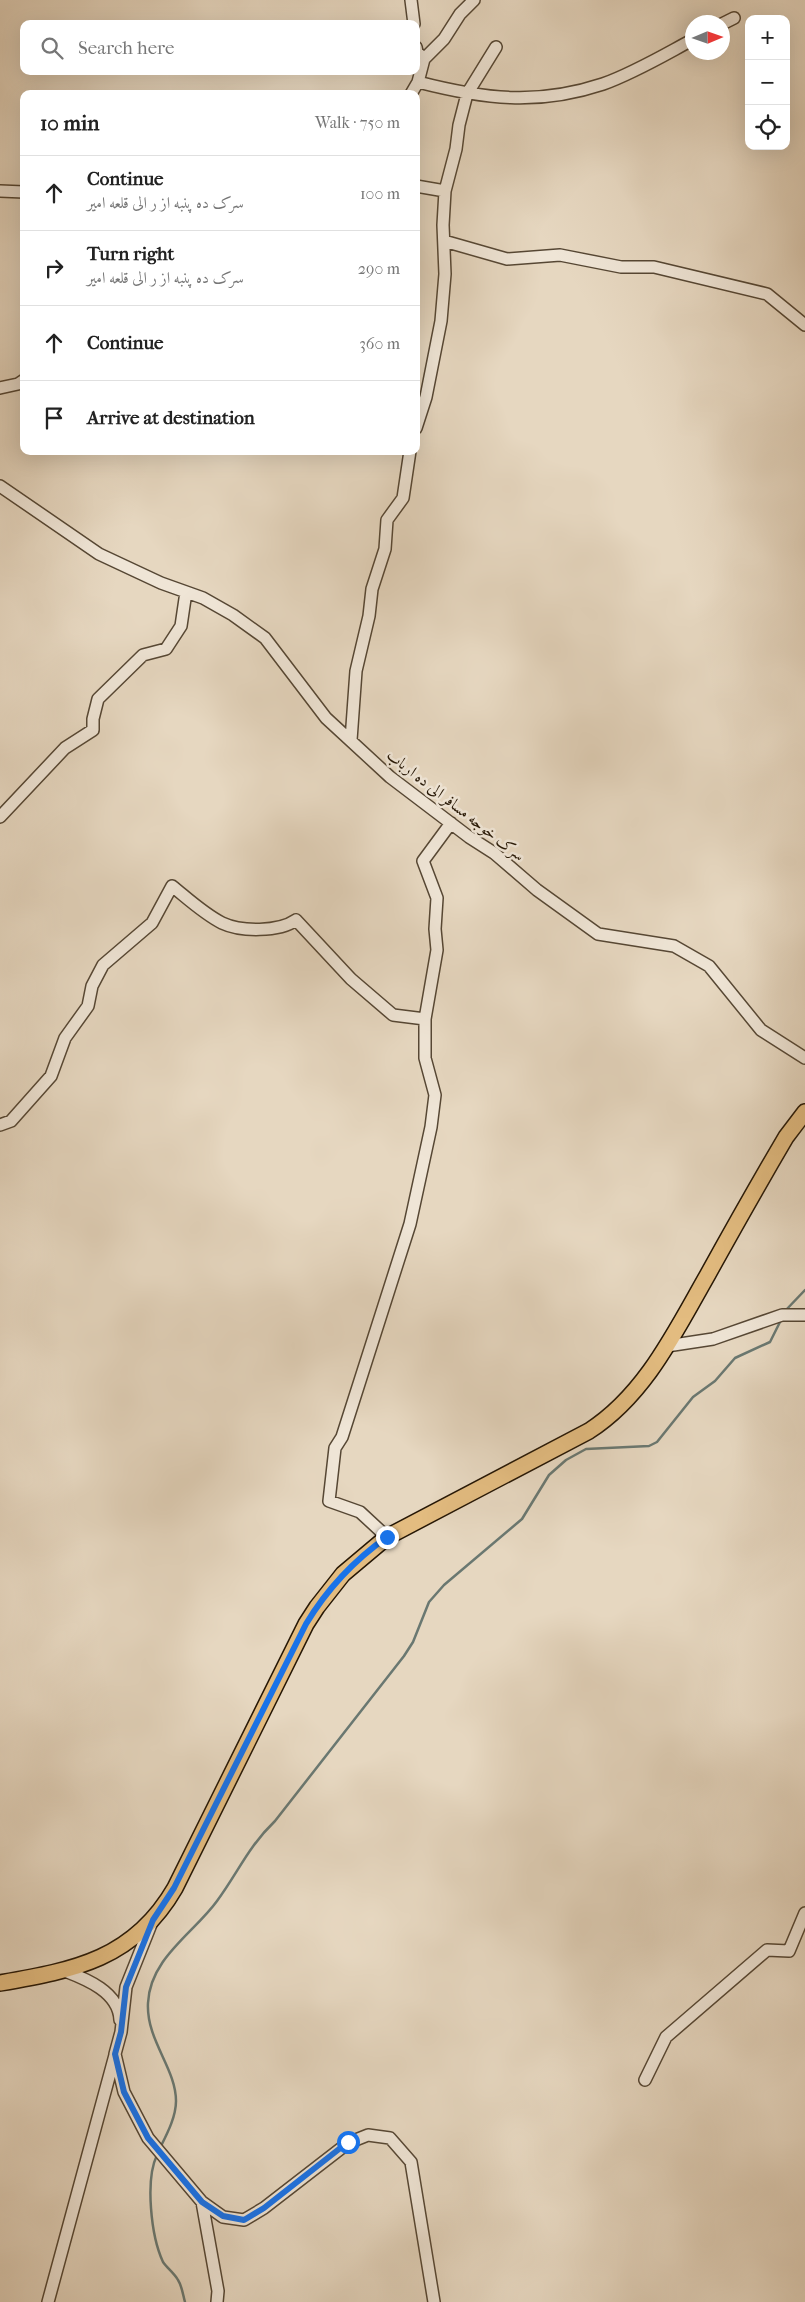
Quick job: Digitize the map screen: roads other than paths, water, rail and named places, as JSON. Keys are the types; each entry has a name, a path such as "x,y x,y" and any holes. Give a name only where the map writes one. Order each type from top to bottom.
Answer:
{"main road":[{"path":"0,1983 65,1971 90,1962 120,1948 153,1920 174,1888 317,1607 343,1574 387,1537 604,1422 628,1400 667,1346 786,1137 805,1112"}],"street":[{"path":"412,0 414,20"},
{"path":"420,74 424,59 444,39 460,14 474,0"},
{"path":"730,20 734,18"},
{"path":"418,82 467,94 521,99 579,90 604,83 685,43"},
{"path":"420,415 442,321 445,274 445,191 467,94 496,47"},
{"path":"420,55 424,59"},
{"path":"414,90 420,75"},
{"path":"420,187 445,191"},
{"path":"0,191 20,192"},
{"path":"444,241 507,259 560,255 621,267 654,267 767,294 805,325"},
{"path":"0,388 20,383"},
{"path":"351,740 356,671 369,616 372,589 385,549 387,520 403,498 409,455"},
{"name":"سرک خوجه مسافر الی ده ارباب","path":"0,486 11,496 56,522 98,554 203,598 233,615 265,638 326,718 390,777 494,853 538,890 598,934 674,946 709,966 761,1030 805,1058"},
{"path":"0,817 65,748 93,730 93,719 98,699 144,655 166,649 181,626 186,592"},
{"path":"387,1537 360,1512 329,1501 335,1448 342,1437 410,1224 431,1128 435,1095 425,1058 425,1019 437,950 435,929 437,898 423,861 451,823"},
{"path":"0,1125 11,1121 51,1076 65,1038 88,1006 92,986 103,965 152,923 172,886 223,923 265,931 288,926 296,920 351,979 392,1015 425,1019"},
{"path":"667,1346 713,1339 782,1315 801,1315"},
{"path":"645,2080 666,2037 767,1950 789,1951 805,1913"},
{"path":"48,2302 121,2032 126,1987 153,1920"},
{"path":"65,1971 92,1981 111,1999 120,2015 121,2032"},
{"path":"115,2054 124,2092 148,2138 202,2202 223,2216 244,2220 264,2208 348,2142 368,2135 390,2138 411,2162 434,2302"},
{"path":"202,2202 218,2291 217,2302"}],"waterway":[{"path":"785,1311 805,1290"},
{"path":"160,2148 173,2119 176,2101 175,2089 156,2042 149,2016 148,2003 156,1973 175,1947 208,1913 258,1840 275,1821 404,1656 413,1642 429,1602 444,1585 522,1519 549,1475 566,1460 586,1449 649,1446 657,1442 693,1397 715,1381 735,1358 770,1342 781,1320"},
{"path":"157,2155 153,2166 150,2193 155,2238 163,2262 179,2282 185,2302"}]}
